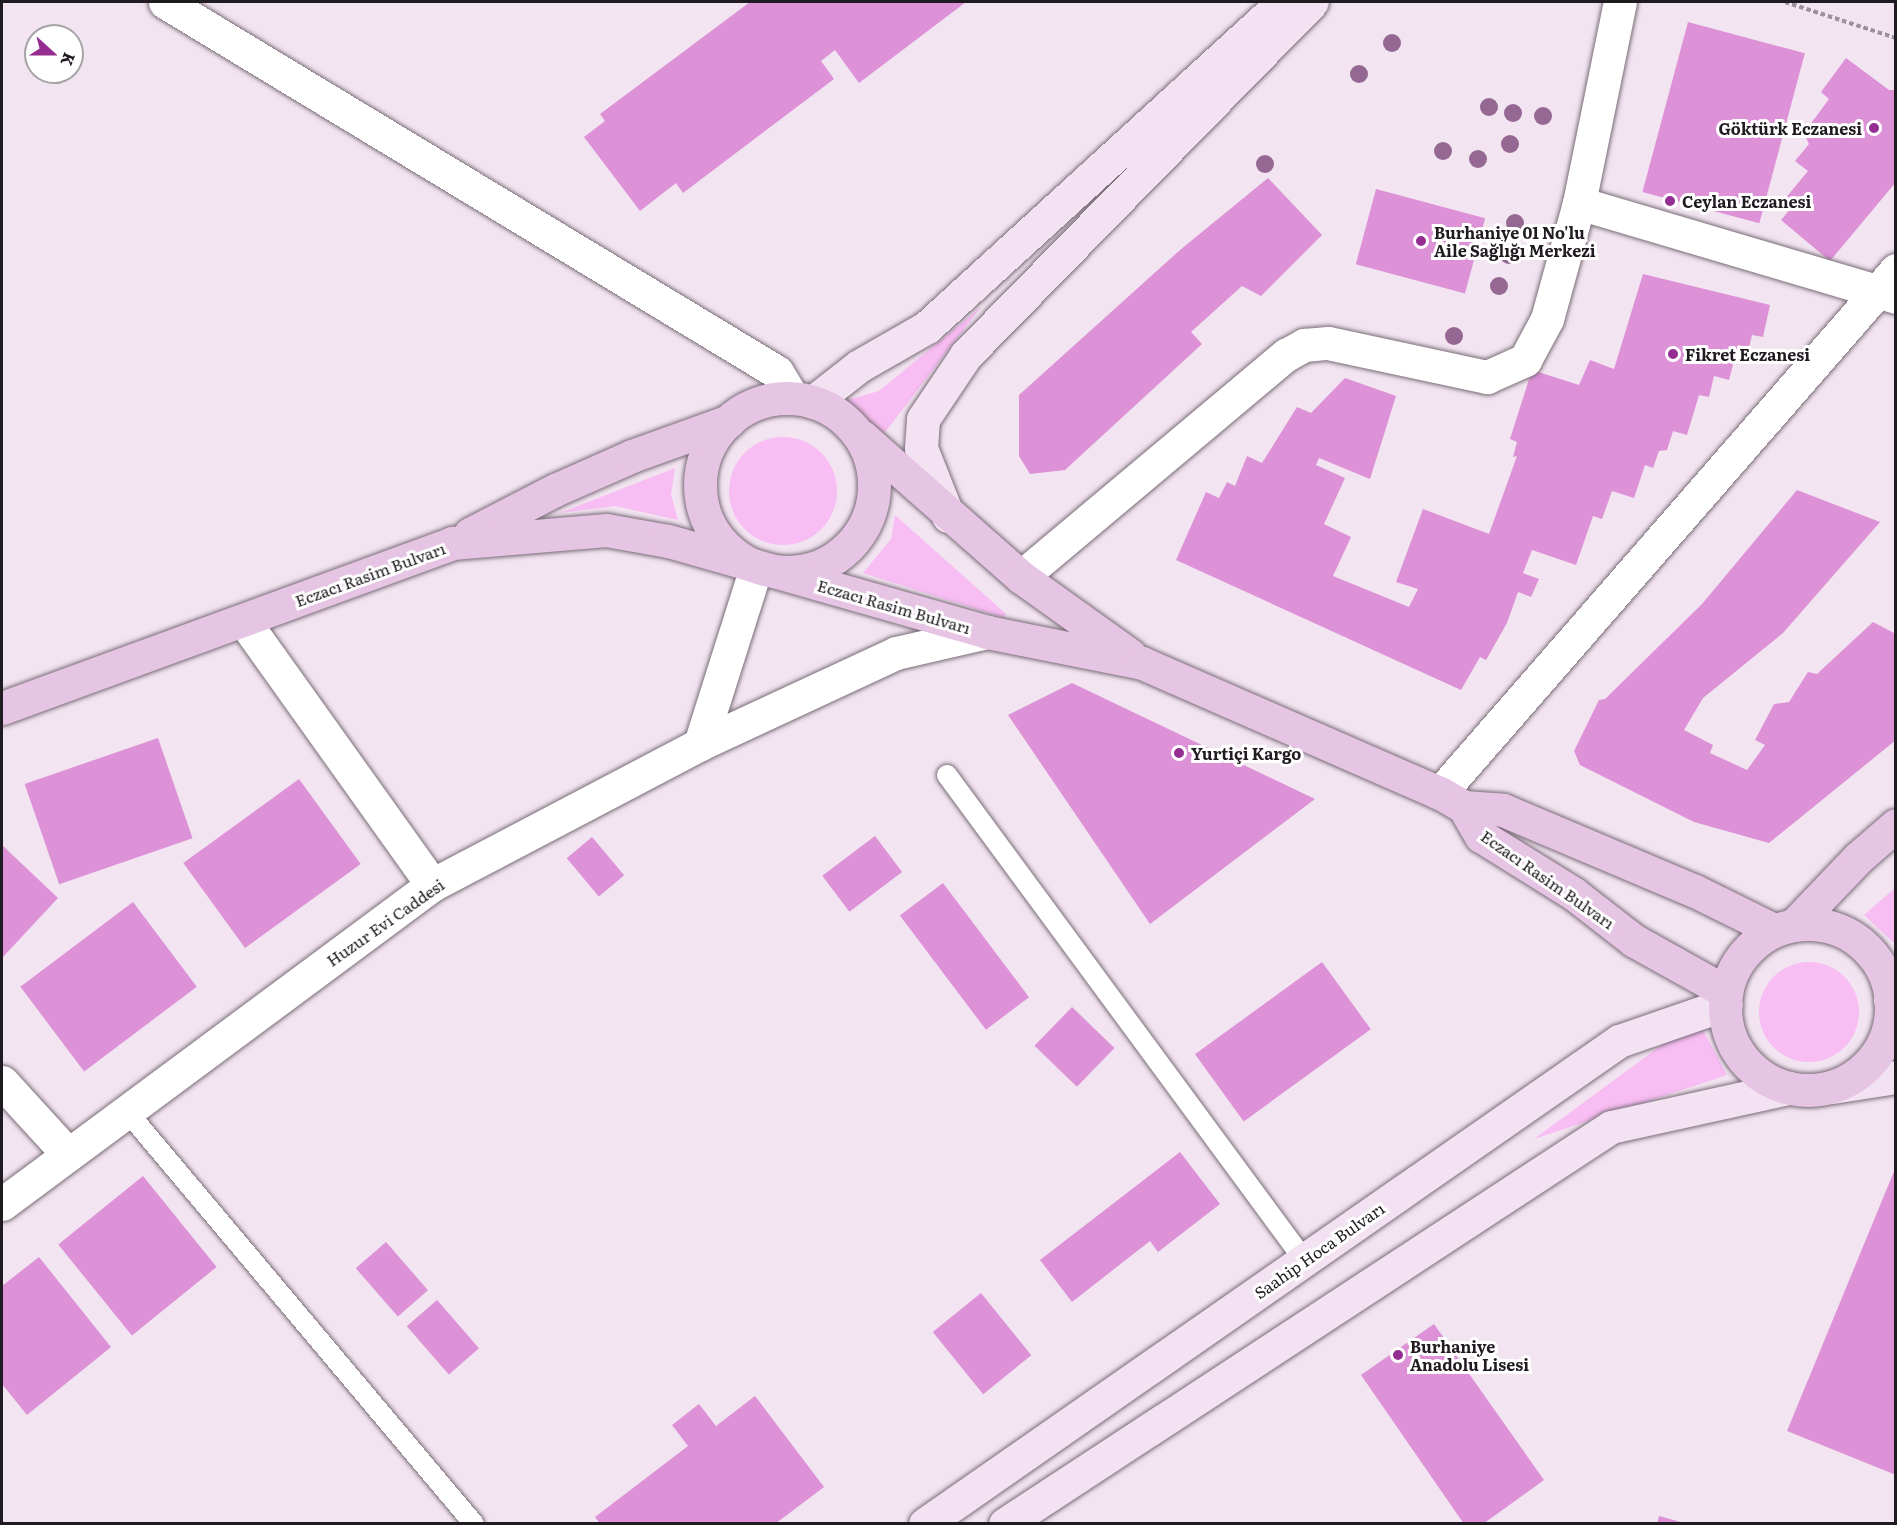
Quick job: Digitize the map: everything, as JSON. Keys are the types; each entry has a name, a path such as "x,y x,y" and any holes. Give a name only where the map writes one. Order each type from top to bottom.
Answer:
{"main road":[{"path":"802,400 927,327 1283,2"},
{"path":"948,516 921,448 923,419 966,355 1312,2"},
{"path":"452,543 566,485 729,421 764,401 802,400 835,412 948,516 1021,577 1142,663"},
{"path":"729,421 705,454 700,480 702,508 714,533 732,554 756,567 784,573 813,569 838,555 858,535 870,510 874,482 868,454 854,429"},
{"name":"Eczacı Rasim Bulvarı","path":"2,708 452,543 534,533 606,530 668,541 987,632 1142,663 1452,800 1481,836 1574,894 1633,940 1726,998"},
{"path":"1452,800 1503,810 1784,927 1815,923 1854,937 1882,968 1893,993 1889,1025 1875,1057 1848,1080 1832,1087"},
{"path":"1789,1088 1765,1079 1746,1063 1732,1042 1726,998 1742,955 1784,927 1857,858 1896,825"},
{"name":"Saahip Hoca Bulvarı","path":"925,1524 1619,1041 1726,998"},
{"path":"1005,1524 1611,1127 1789,1088 1832,1087 1896,1077"}],"street":[{"path":"165,2 777,372 802,400"},
{"path":"1021,577 1286,355 1304,345 1328,343 1487,377 1525,360 1547,319 1579,203 1620,2"},
{"path":"1452,800 1889,286 1579,203"},
{"path":"700,744 756,567"},
{"path":"244,621 432,885"},
{"name":"Huzur Evi Caddesi","path":"2,1204 66,1152 432,885 700,744 896,653 987,632"},
{"path":"2,1082 66,1152"}],"lane":[{"path":"947,775 1304,1260"},
{"path":"125,1109 474,1524"}],"path":[{"path":"1785,2 1896,38"}],"shaded area":[{"path":"981,307 880,439 848,400 879,391"},
{"path":"783,437 804,441 821,453 833,470 837,491 833,512 821,529 804,541 783,545 762,541 745,529 733,512 729,491 733,470 745,453 762,441"},
{"path":"675,468 671,495 678,520 615,506 560,513"},
{"path":"895,515 1006,614 1004,618 863,573 891,539"},
{"path":"1895,888 1895,944 1864,915"},
{"path":"1809,962 1828,966 1844,977 1855,993 1859,1012 1855,1031 1844,1047 1828,1058 1809,1062 1790,1058 1774,1047 1763,1031 1759,1012 1763,993 1774,977 1790,966"},
{"path":"1697,1019 1727,1075 1534,1139"}],"building":[{"path":"750,2 966,2 859,83 835,50 821,61 834,79 683,193 676,183 640,211 584,137 605,121 600,114"},
{"path":"1688,22 1805,53 1759,223 1642,192"},
{"path":"1846,58 1889,90 1896,90 1896,182 1830,261 1781,220 1792,207 1784,200 1808,171 1795,161 1809,144 1804,133 1829,99 1821,92"},
{"path":"1268,178 1322,235 1261,296 1242,286 1191,332 1202,344 1065,470 1030,474 1019,456 1019,395 1180,250"},
{"name":"Burhaniye 01 No'lu Aile Sağlığı Merkezi","path":"1376,189 1485,218 1465,294 1356,264"},
{"path":"1643,274 1770,305 1763,337 1752,335 1749,348 1738,345 1729,380 1714,376 1709,397 1699,395 1687,435 1673,431 1667,450 1659,451 1653,468 1645,465 1634,498 1612,491 1602,519 1593,516 1576,565 1532,550 1523,573 1539,579 1531,597 1518,592 1507,623 1486,660 1480,657 1461,690 1176,560 1206,492 1219,498 1227,482 1235,486 1247,456 1262,463 1297,407 1311,413 1345,378 1396,396 1370,479 1319,458 1316,465 1345,478 1324,524 1351,537 1333,576 1409,607 1418,589 1396,582 1423,509 1489,534 1517,456 1513,457 1517,442 1510,439 1532,370 1579,385 1590,360 1614,369"},
{"path":"1797,490 1880,522 1783,633 1703,698 1684,730 1713,745 1710,753 1747,770 1765,745 1755,740 1774,704 1789,702 1808,672 1817,674 1873,622 1896,634 1896,740 1769,843 1694,822 1580,765 1574,751 1599,700 1605,699 1702,604"},
{"path":"1072,683 1315,799 1150,924 1008,715"},
{"path":"158,738 193,838 59,884 25,784"},
{"path":"299,779 361,864 245,948 183,863"},
{"path":"875,836 902,872 849,912 822,876"},
{"path":"592,837 624,875 599,897 567,858"},
{"path":"2,845 58,898 2,958"},
{"path":"943,883 1029,997 986,1030 900,915"},
{"path":"133,902 197,987 84,1072 20,987"},
{"path":"1322,962 1371,1029 1244,1121 1195,1054"},
{"path":"1072,1007 1114,1048 1077,1087 1034,1046"},
{"path":"1180,1152 1220,1204 1158,1252 1150,1241 1072,1302 1040,1260"},
{"path":"1896,1169 1896,1475 1787,1431"},
{"path":"143,1176 217,1267 132,1336 58,1245"},
{"path":"386,1242 428,1290 398,1317 356,1268"},
{"path":"39,1257 111,1347 27,1415 2,1384 2,1286"},
{"path":"981,1293 1031,1355 983,1394 933,1332"},
{"path":"437,1300 479,1348 449,1375 407,1326"},
{"path":"1434,1324 1544,1480 1483,1524 1464,1524 1361,1375"},
{"path":"755,1396 824,1487 775,1524 600,1524 595,1517 688,1446 672,1425 699,1404 716,1426"},
{"path":"1659,1516 1684,1523 1684,1524 1657,1524"}],"place":[{"name":"Göktürk Eczanesi","path":"1874,128"},
{"name":"Ceylan Eczanesi","path":"1670,201"},
{"name":"Burhaniye 01 No'lu Aile Sağlığı Merkezi","path":"1421,241"},
{"name":"Fikret Eczanesi","path":"1673,354"},
{"name":"Yurtiçi Kargo","path":"1179,753"},
{"name":"Burhaniye Anadolu Lisesi","path":"1398,1355"}]}
